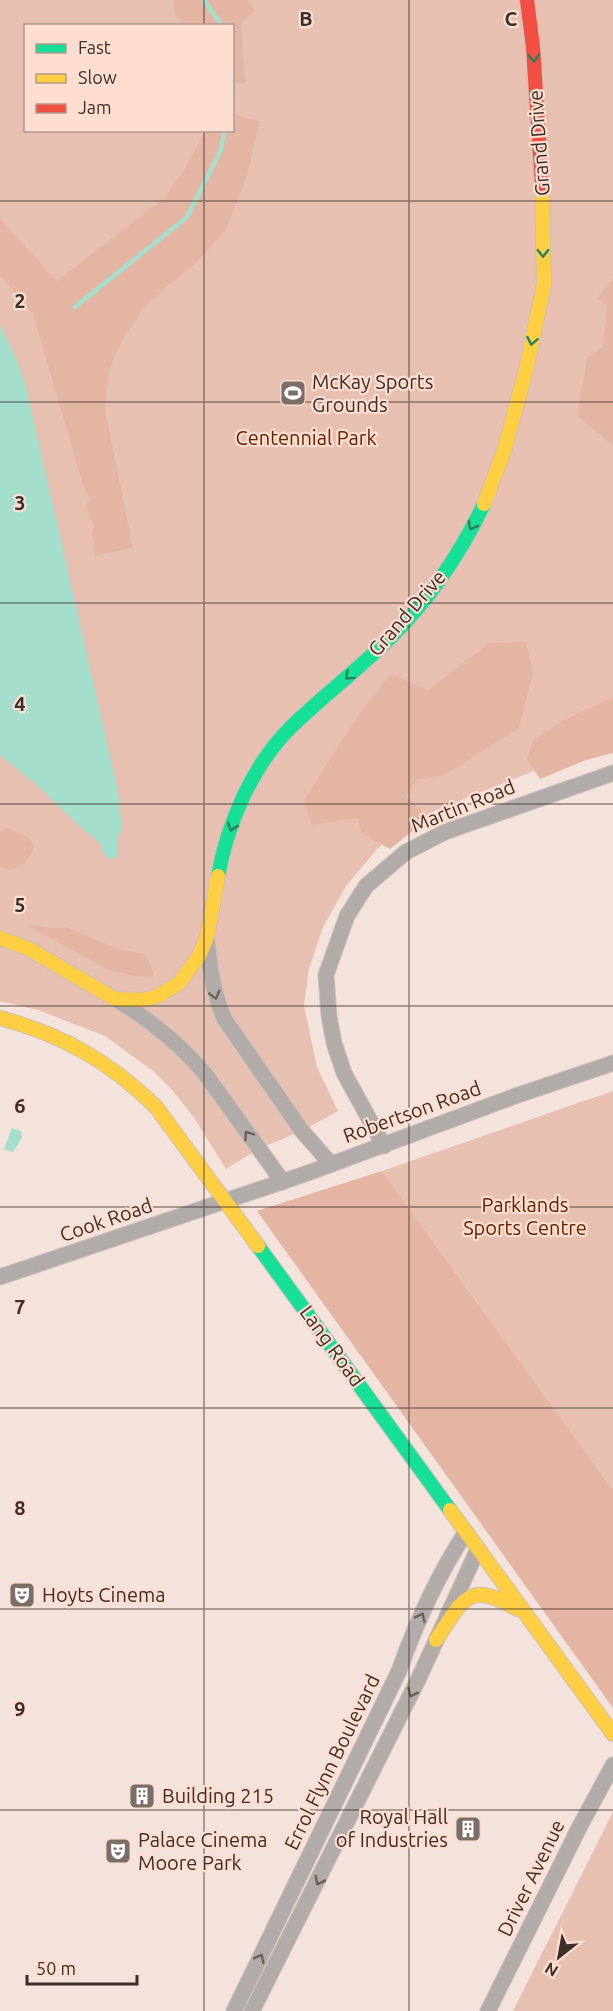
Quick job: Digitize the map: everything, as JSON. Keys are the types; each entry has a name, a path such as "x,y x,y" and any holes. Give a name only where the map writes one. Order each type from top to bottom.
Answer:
{"street":[{"name":"Grand Drive","path":"0,938 29,949 115,999 142,1000 156,996 179,984 199,956 207,937 222,855 239,806 256,771 290,728 391,637 458,553 484,505 504,450 526,370 544,284 543,196 533,47 527,0"},
{"name":"Martin Road","path":"384,1146 344,1073 334,1043 329,1016 326,975 347,916 366,886 406,852 445,831 613,773"},
{"path":"207,937 212,981 217,1003 225,1020 302,1131 331,1164"},
{"path":"115,999 151,1023 193,1059 284,1182"},
{"name":"Lang Road","path":"0,1018 49,1033 75,1044 117,1071 156,1107 613,1734"},
{"name":"Robertson Road","path":"226,1201 613,1063"},
{"name":"Cook Road","path":"0,1277 226,1201"},
{"name":"Errol Flynn Boulevard","path":"234,2011 399,1671 411,1638 450,1557 466,1532"},
{"name":"Errol Flynn Boulevard","path":"252,2011 318,1883 436,1640 477,1549"},
{"path":"436,1640 466,1599 480,1593 495,1595 525,1614"},
{"name":"Driver Avenue","path":"488,2011 584,1818 613,1766"}],"green space":[{"name":"Centennial Park","path":"0,0 613,0 613,745 541,768 434,811 379,847 346,886 323,927 309,969 304,1005 317,1067 338,1111 302,1131 258,1149 226,1169 193,1116 153,1071 105,1036 38,1010 0,1001"},
{"name":"Parklands Sports Centre","path":"613,1091 613,1490 382,1171"},
{"path":"613,1812 613,2011 513,2011"}],"shaded area":[{"path":"173,0 247,0 255,10 241,23 245,83 234,84 234,24 183,24 175,14"},
{"path":"234,114 260,121 246,179 226,229 200,259 143,309 123,339 109,370 105,410 133,548 95,556 92,534 94,525 89,518 86,506 90,498 84,488 33,314 0,275 0,219 57,281 163,199 184,171 204,132 234,132"},
{"path":"613,279 613,446 577,415 587,358 603,347 607,306 597,298"},
{"path":"0,326 25,383 118,791 122,829 117,839 117,857 109,859 102,852 101,844 38,786 0,755"},
{"path":"526,642 533,673 519,728 444,775 417,780 406,796 429,818 390,849 361,833 358,818 312,825 304,800 357,717 391,674 428,690 489,643"},
{"path":"613,697 613,753 586,760 540,779 527,759 533,740 564,720"},
{"path":"9,828 28,837 34,846 25,862 8,870 0,866 0,832"},
{"path":"26,925 66,927 118,949 143,954 153,971 153,977 134,976 109,970"},
{"path":"12,1128 21,1131 22,1138 13,1152 4,1149"},
{"path":"382,1171 613,1490 613,1708 257,1211"}],"waterway":[{"path":"204,0 221,24"},
{"path":"75,307 187,217 220,152 225,132"}],"traffic: fast":[{"path":"218,876 235,815 253,777 277,742 378,649 418,608 465,540 484,504"},
{"path":"258,1246 450,1510"}],"traffic: slow":[{"path":"484,504 504,451 526,370 544,284 542,185"},
{"path":"0,938 29,949 115,999 142,1000 156,997 179,983 199,956 207,937 218,876"},
{"path":"0,1018 44,1033 84,1052 103,1063 138,1091 156,1107 258,1246"},
{"path":"450,1510 613,1734"},
{"path":"436,1640 453,1614 468,1598 477,1595 487,1596 501,1600 517,1609"}],"traffic: jam":[{"path":"527,0 533,47 542,185"}],"place":[{"name":"McKay Sports Grounds","path":"293,393"},
{"name":"Hoyts Cinema","path":"22,1595"},
{"name":"Building 215","path":"142,1796"},
{"name":"Royal Hall of Industries","path":"468,1829"},
{"name":"Palace Cinema Moore Park","path":"118,1851"}]}
